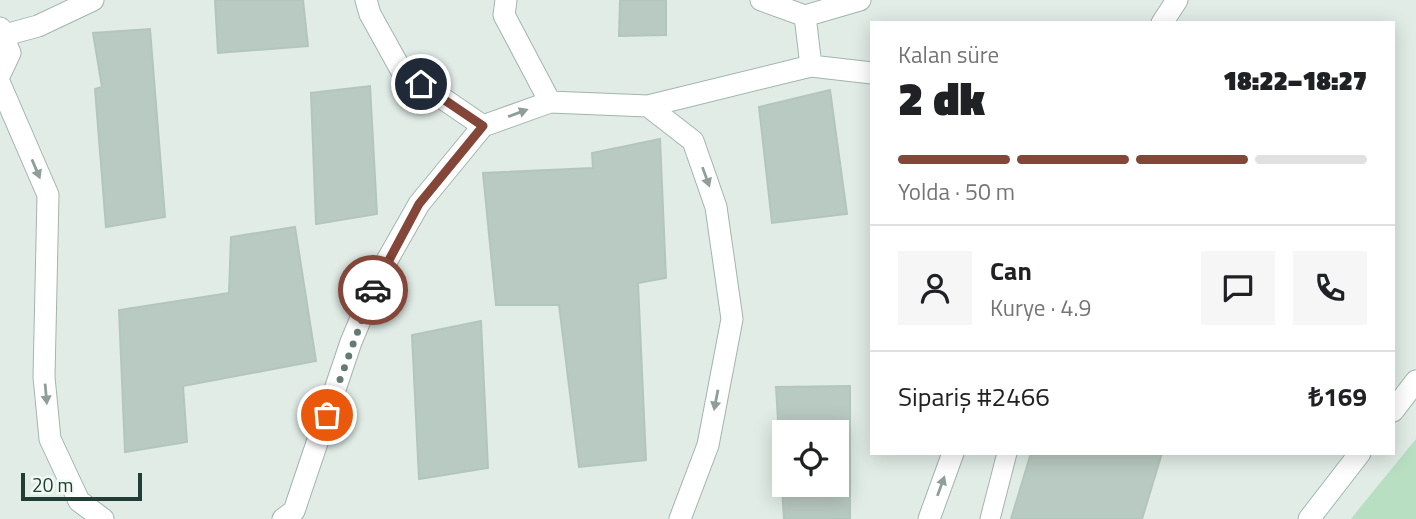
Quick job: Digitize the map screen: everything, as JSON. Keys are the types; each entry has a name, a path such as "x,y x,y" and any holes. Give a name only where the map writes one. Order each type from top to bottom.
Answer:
{"street":[{"path":"0,74 10,53 3,31 38,26 93,0"},
{"path":"366,0 370,14 401,70 483,126"},
{"path":"506,0 504,15 550,102"},
{"path":"761,0 805,16 860,0"},
{"path":"1163,21 1177,0"},
{"path":"805,16 811,66"},
{"path":"283,519 294,511 351,342 381,271 419,204 483,126 550,102 649,106 811,66 870,73"},
{"path":"0,84 9,125 48,195 44,377 50,439 79,501 103,519"},
{"path":"649,106 693,141 716,207 732,319 708,445 680,519"},
{"path":"1395,408 1416,381"},
{"path":"929,519 952,455"},
{"path":"1308,519 1358,455"}],"lane":[{"path":"989,519 1006,455"}],"green space":[{"path":"1416,439 1416,519 1351,519 1358,510"}],"building":[{"path":"215,0 303,0 308,46 218,53"},
{"path":"620,0 666,0 666,35 619,36"},
{"path":"150,29 165,217 106,227 95,89 102,87 93,33"},
{"path":"370,86 377,214 316,224 311,93"},
{"path":"830,90 847,214 772,223 759,107"},
{"path":"660,139 666,278 638,283 646,460 579,467 559,305 496,305 483,173 593,168 592,153"},
{"path":"295,227 316,361 183,386 187,442 125,452 119,310 229,293 231,237"},
{"path":"481,321 488,468 419,479 412,335"},
{"path":"850,386 850,519 784,519 783,497 849,497 849,420 778,420 776,387"},
{"path":"1030,455 1161,455 1142,519 1011,519"}],"way so far":[{"path":"327,415 351,342 373,290"}],"route":[{"path":"373,290 419,204 483,126 421,84"}]}
